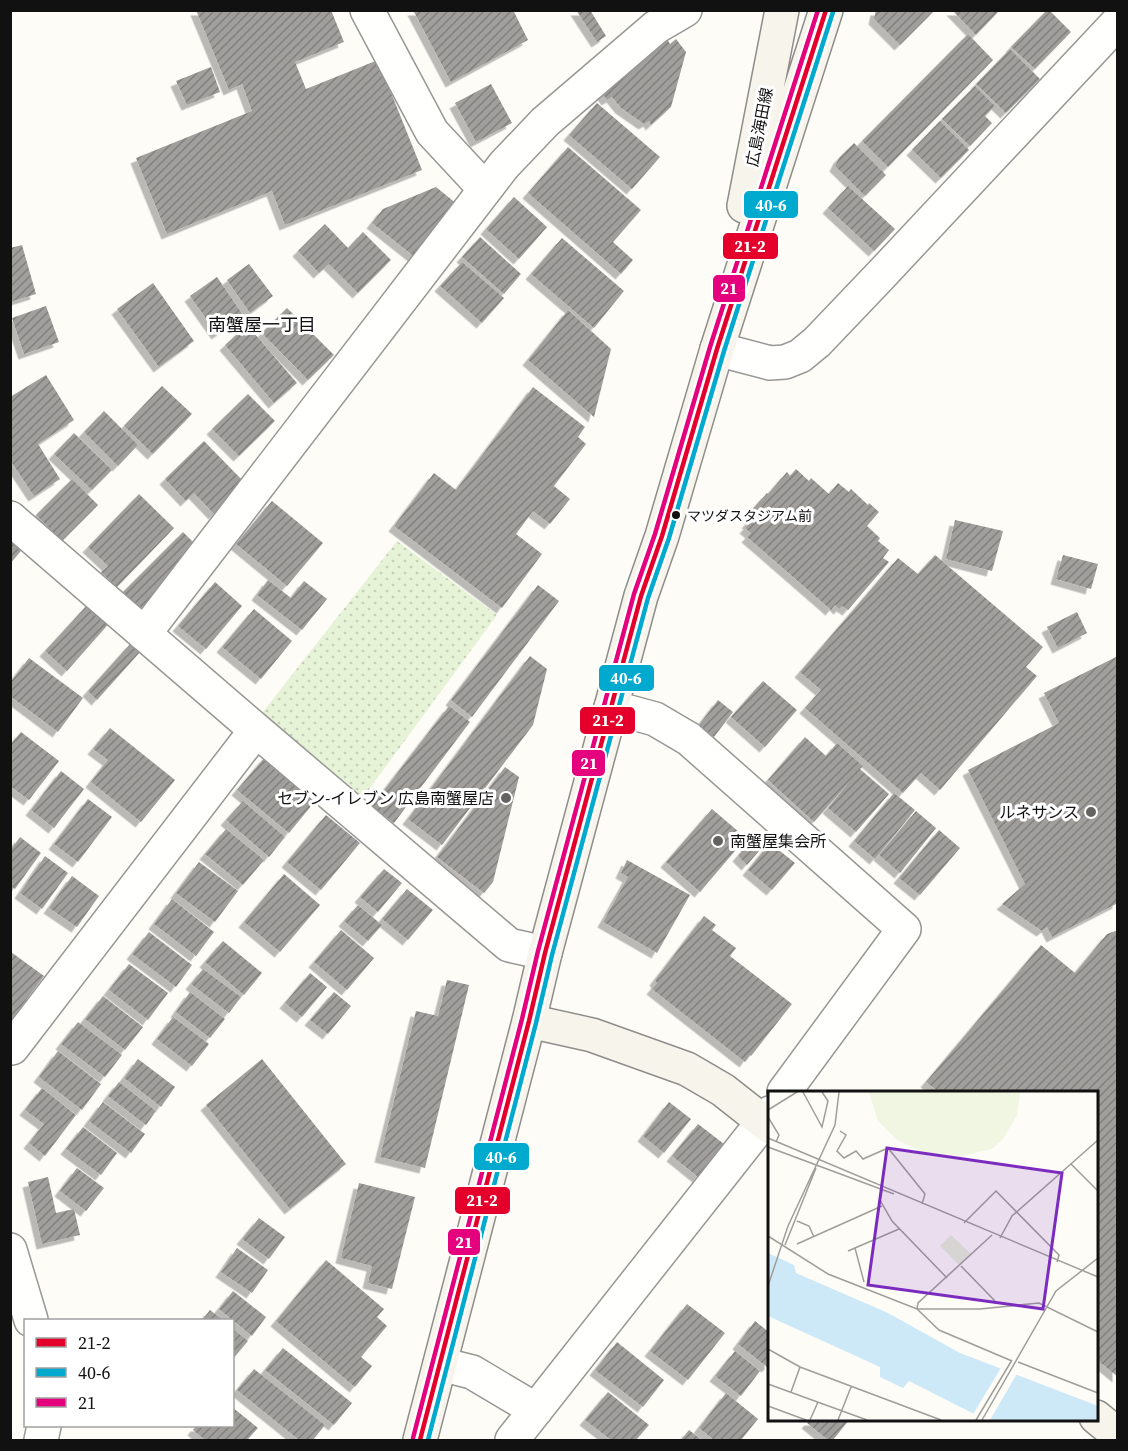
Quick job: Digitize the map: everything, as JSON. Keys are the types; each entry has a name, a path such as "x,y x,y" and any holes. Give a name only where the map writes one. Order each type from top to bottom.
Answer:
{"main road":[{"name":"広島海田線","path":"717,349 782,10"},
{"name":"広島海田線","path":"420,1440 545,953 641,596 662,536 717,349 826,10"},
{"path":"529,1021 592,1035 687,1069 768,1120"},
{"path":"1098,1419 1118,1435"}],"street":[{"path":"367,10 432,132 485,189"},
{"path":"144,634 504,165 650,19 685,10"},
{"path":"717,349 770,363 785,362 800,356 817,342 880,276 1118,22"},
{"path":"10,518 509,945 545,953"},
{"path":"611,706 656,719 688,739 904,929 785,1091"},
{"path":"12,1048 256,730"},
{"path":"512,1440 768,1120"},
{"path":"10,1250 31,1319"},
{"path":"440,1364 472,1372 536,1410"}],"green space":[{"path":"397,541 497,615 362,799 262,713"}],"building":[{"path":"196,10 331,10 344,42 295,62 306,89 378,60 422,170 285,225 272,191 167,234 136,158 252,111 242,84 229,90"},
{"path":"413,10 513,10 528,40 451,82"},
{"path":"576,10 590,10 606,36 597,42"},
{"path":"876,10 935,10 900,45 874,19"},
{"path":"952,10 1000,10 976,35"},
{"path":"1047,10 1071,32 1035,69 1011,47"},
{"path":"968,34 993,60 888,167 862,141"},
{"path":"667,39 670,44 676,39 686,52 671,107 651,125 649,121 644,124 621,108 612,97 607,100 602,93"},
{"path":"1010,49 1040,79 1006,113 976,84"},
{"path":"211,67 220,92 187,105 176,81"},
{"path":"491,84 512,123 476,142 455,103"},
{"path":"975,86 995,106 985,116 992,123 970,146 942,119"},
{"path":"597,103 660,157 632,189 569,135"},
{"path":"940,121 969,150 941,178 912,150"},
{"path":"854,143 886,175 865,196 835,166 839,158"},
{"path":"568,147 641,210 613,242 633,260 621,274 528,193"},
{"path":"848,186 895,229 874,251 828,208"},
{"path":"436,187 458,205 416,258 372,223 383,209"},
{"path":"514,197 547,227 519,259 486,229"},
{"path":"325,224 348,248 363,232 391,260 358,293 329,264 319,273 298,251"},
{"path":"480,237 521,274 504,294 462,257"},
{"path":"562,238 624,291 594,328 531,274"},
{"path":"22,245 36,294 10,302 10,248"},
{"path":"462,262 504,298 482,323 440,286"},
{"path":"249,264 273,296 250,313 227,280"},
{"path":"217,277 243,315 217,334 190,296"},
{"path":"153,283 194,341 159,367 117,309"},
{"path":"46,306 59,342 24,354 12,318"},
{"path":"287,308 334,355 308,380 262,333"},
{"path":"568,310 611,349 594,417 528,360"},
{"path":"247,325 297,383 274,403 225,345"},
{"path":"46,375 74,420 38,444 60,479 34,496 10,460 10,397"},
{"path":"162,386 192,414 153,454 124,426"},
{"path":"533,387 585,427 578,437 586,444 554,486 570,499 550,524 533,511 516,534 542,554 502,608 394,526 434,473 456,490"},
{"path":"248,394 275,421 239,456 212,429"},
{"path":"104,411 138,445 118,466 84,432"},
{"path":"74,433 112,470 92,490 54,454"},
{"path":"204,441 245,483 214,514 194,493 186,501 165,479"},
{"path":"796,469 809,481 811,478 829,494 838,483 849,492 851,489 879,512 867,526 880,538 878,541 889,550 883,558 889,562 848,610 842,606 839,609 835,605 831,610 747,537 751,533 745,528 755,514 751,511 787,472 790,476"},
{"path":"72,479 98,505 62,541 36,515"},
{"path":"139,494 174,528 117,587 101,572 108,566 88,547"},
{"path":"272,501 323,543 287,586 236,544"},
{"path":"955,520 1003,531 992,571 946,559"},
{"path":"183,532 200,549 140,609 123,592"},
{"path":"10,534 25,546 10,564"},
{"path":"935,555 1043,647 1026,667 1037,676 940,790 921,773 903,793 805,708 821,690 800,672 898,558 918,574"},
{"path":"1063,555 1098,564 1091,589 1056,579"},
{"path":"268,580 291,598 304,581 327,599 302,630 257,595"},
{"path":"215,582 242,606 206,649 178,626"},
{"path":"538,585 559,601 472,717 451,700"},
{"path":"91,601 112,620 67,671 45,651"},
{"path":"254,609 292,641 261,679 222,647"},
{"path":"1077,612 1087,633 1058,648 1047,627"},
{"path":"131,643 141,651 97,700 88,691"},
{"path":"530,656 547,669 533,725 442,845 408,819"},
{"path":"1118,656 1118,903 1052,937 1047,927 1042,931 1002,904 1025,884 968,770 1059,723 1044,693"},
{"path":"29,658 83,698 58,732 10,696 10,683"},
{"path":"763,681 797,710 765,747 731,717"},
{"path":"718,700 733,712 714,737 699,725"},
{"path":"449,706 470,722 394,823 372,806"},
{"path":"110,728 175,780 141,822 91,782 108,760 93,749"},
{"path":"21,732 59,761 29,800 10,786 10,745"},
{"path":"805,737 826,756 837,743 863,766 860,769 889,794 856,832 828,808 851,780 814,822 768,780"},
{"path":"265,757 316,800 289,833 237,790"},
{"path":"505,767 519,777 493,882 484,893 437,857"},
{"path":"61,771 84,789 54,828 31,810"},
{"path":"894,793 915,810 875,859 854,841"},
{"path":"88,799 112,817 78,862 54,844"},
{"path":"243,801 285,837 269,857 226,820"},
{"path":"712,809 746,838 700,892 666,862"},
{"path":"916,811 936,828 900,873 879,855"},
{"path":"326,815 360,843 321,890 287,862"},
{"path":"226,829 264,860 243,885 205,854"},
{"path":"939,830 960,848 920,895 899,878"},
{"path":"757,834 766,843 747,865 738,856"},
{"path":"20,837 41,853 15,889 10,886 10,851"},
{"path":"770,843 795,863 772,890 748,870"},
{"path":"45,856 68,873 42,909 20,893"},
{"path":"627,860 690,895 657,953 603,922 628,877 621,873"},
{"path":"199,862 238,891 215,922 176,893"},
{"path":"384,869 402,883 378,912 360,897"},
{"path":"284,874 320,905 280,952 244,922"},
{"path":"72,876 99,896 77,927 49,908"},
{"path":"407,889 433,910 408,940 382,919"},
{"path":"172,899 214,932 196,956 154,924"},
{"path":"358,905 382,925 368,941 344,921"},
{"path":"704,916 716,925 712,930 736,948 730,956 792,1004 745,1062 652,989 657,983 655,980"},
{"path":"341,930 374,958 347,990 314,962"},
{"path":"1118,930 1118,1377 1098,1361 1098,1091 938,1091 926,1082 1041,945 1075,973 1107,934"},
{"path":"149,932 192,965 176,987 132,954"},
{"path":"223,941 262,973 244,995 205,962"},
{"path":"10,953 44,976 10,1022"},
{"path":"129,964 168,993 148,1020 109,990"},
{"path":"203,969 241,997 229,1013 191,984"},
{"path":"310,973 327,987 302,1017 285,1003"},
{"path":"447,980 469,985 425,1168 380,1157 416,1011 438,1016"},
{"path":"190,992 225,1019 210,1038 176,1012"},
{"path":"334,992 351,1006 328,1034 310,1020"},
{"path":"103,996 143,1027 125,1050 85,1019"},
{"path":"173,1017 209,1044 192,1066 157,1039"},
{"path":"78,1022 122,1055 105,1077 61,1044"},
{"path":"58,1051 101,1084 82,1110 39,1077"},
{"path":"138,1059 175,1087 161,1107 124,1078"},
{"path":"262,1059 346,1164 290,1209 206,1105"},
{"path":"119,1082 156,1111 146,1125 108,1096"},
{"path":"42,1088 76,1115 45,1156 29,1143 44,1124 25,1110"},
{"path":"103,1102 145,1134 131,1153 89,1121"},
{"path":"669,1102 691,1119 664,1153 643,1136"},
{"path":"698,1124 724,1144 698,1177 672,1156"},
{"path":"83,1127 117,1153 101,1175 66,1149"},
{"path":"77,1168 104,1188 86,1211 60,1191"},
{"path":"48,1177 56,1213 74,1209 80,1235 42,1244 28,1182"},
{"path":"359,1183 415,1197 392,1289 368,1283 372,1266 341,1258"},
{"path":"259,1218 285,1237 269,1259 242,1239"},
{"path":"237,1248 268,1270 252,1293 221,1272"},
{"path":"326,1260 384,1309 377,1317 387,1326 361,1357 372,1366 355,1387 276,1321"},
{"path":"233,1291 266,1317 252,1336 219,1309"},
{"path":"687,1304 725,1333 688,1380 650,1351"},
{"path":"210,1310 222,1319 203,1319"},
{"path":"755,1321 768,1331 768,1366 767,1367 738,1344"},
{"path":"234,1330 248,1341 234,1358"},
{"path":"617,1342 664,1380 643,1407 595,1370"},
{"path":"283,1348 352,1403 334,1425 265,1370"},
{"path":"735,1351 760,1371 741,1396 715,1376"},
{"path":"254,1369 325,1425 313,1440 299,1440 237,1390"},
{"path":"608,1392 649,1425 636,1440 611,1440 585,1420"},
{"path":"726,1393 758,1419 741,1440 714,1440 699,1428"},
{"path":"234,1409 258,1428 247,1440 205,1440 193,1430 195,1427 234,1427"},
{"path":"809,1421 848,1421 833,1440 828,1440 807,1423"},
{"path":"689,1430 702,1440 681,1440"}],"transit line":[{"name":"21","path":"413,1438 538,951 634,594 655,534 710,347 818,10"},
{"name":"21-2","path":"420,1440 545,953 641,596 662,536 717,349 826,10"},
{"name":"40-6","path":"428,1440 552,955 648,598 669,538 724,351 833,12"}],"place":[{"name":"マツダスタジアム前","path":"676,515"},
{"name":"セブン-イレブン 広島南蟹屋店","path":"506,798"},
{"name":"ルネサンス","path":"1091,812"},
{"name":"南蟹屋集会所","path":"718,841"}],"district":[{"name":"南蟹屋一丁目","path":"262,325"}]}
